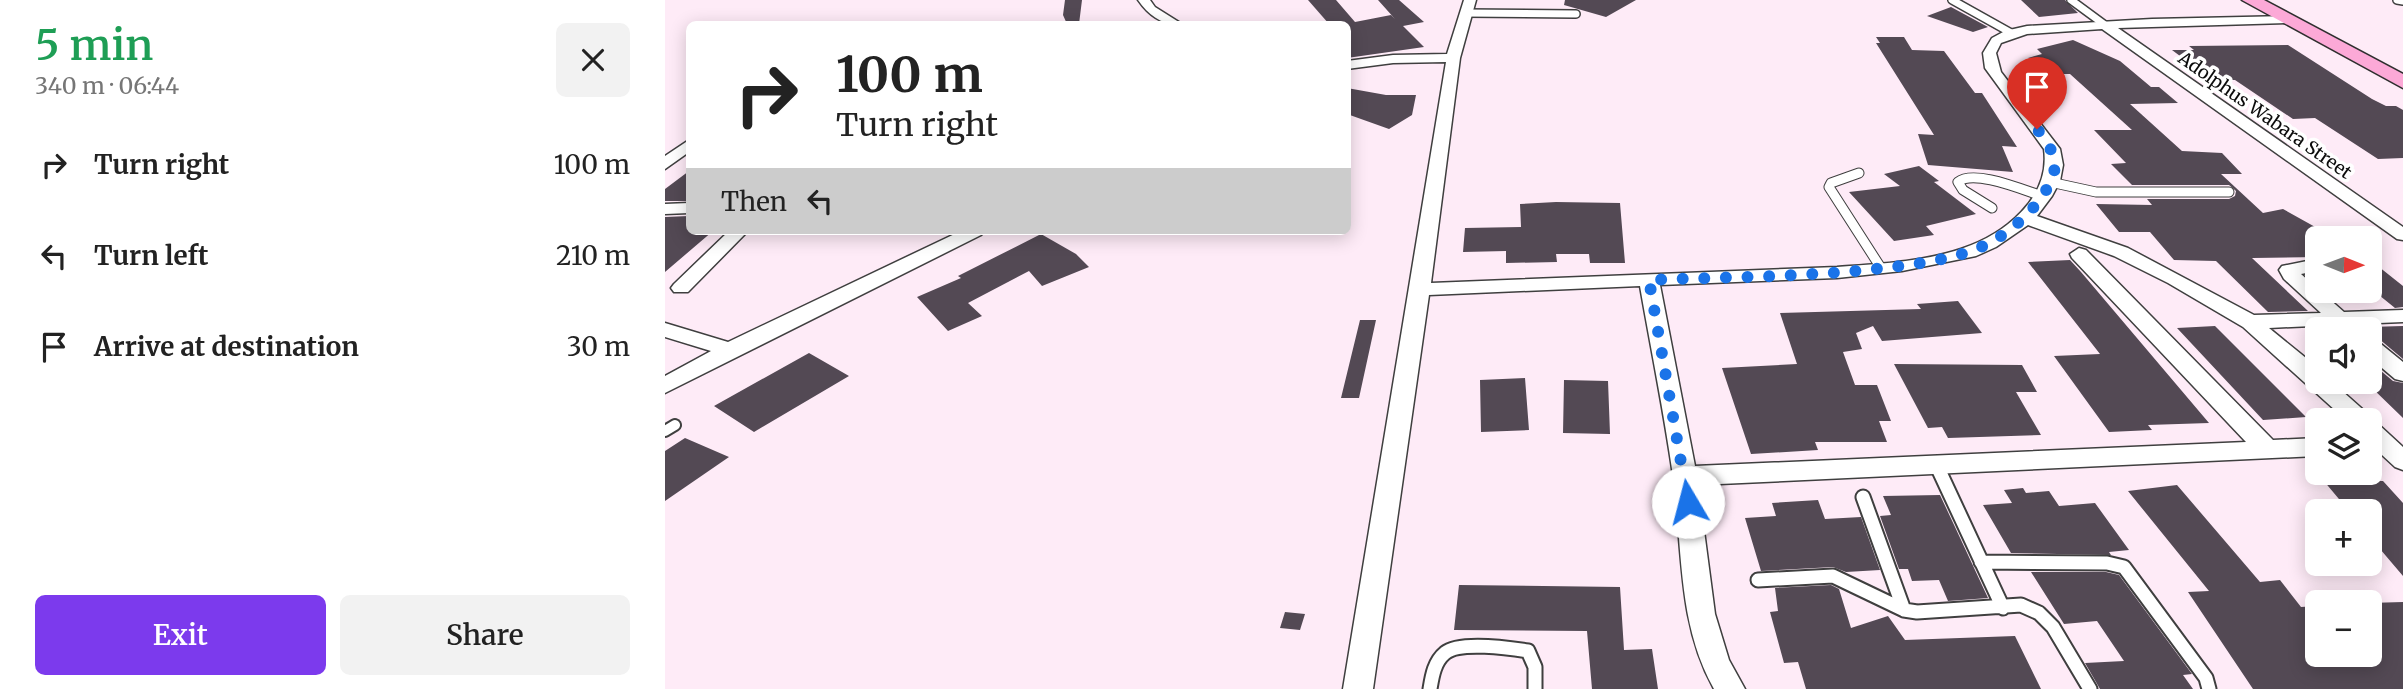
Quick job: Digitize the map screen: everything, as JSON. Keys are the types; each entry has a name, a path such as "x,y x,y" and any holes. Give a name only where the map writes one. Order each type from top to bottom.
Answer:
{"main road":[{"path":"2251,0 2287,10 2354,35"},
{"path":"2287,10 2403,82"}],"street":[{"path":"1144,0 1151,10 1171,21"},
{"path":"1358,689 1453,58 1468,7"},
{"path":"1420,289 1849,272 1943,259 1975,250 2026,218 2046,189 2056,160 2052,149 1994,73 1987,59 1991,46 2002,37 2026,30 2287,10"},
{"name":"Adolphus Wabara Street","path":"2105,25 2403,236"},
{"path":"1351,65 1453,58"},
{"path":"665,164 686,147"},
{"path":"665,209 686,208"},
{"path":"2026,218 2121,252 2250,322 2305,369"},
{"path":"681,288 735,235"},
{"path":"665,386 730,350 967,235"},
{"path":"2079,254 2267,449"},
{"path":"2305,267 2289,270 2305,288"},
{"path":"1649,280 1685,476 1704,631 1721,677 1730,689"},
{"path":"2322,303 2337,317"},
{"path":"2382,319 2403,316"},
{"path":"2250,322 2305,323"},
{"path":"665,330 730,350"},
{"path":"2382,356 2403,374"},
{"path":"2333,394 2347,408"},
{"path":"2382,444 2403,461"},
{"path":"1685,476 2305,447"}],"lane":[{"path":"1952,0 2013,34"},
{"path":"2071,0 2105,25"},
{"path":"2397,0 2403,1"},
{"path":"1468,7 1576,14"},
{"path":"1859,173 1831,183 1829,187 1881,268"},
{"path":"1992,208 1963,190 1958,182 1963,178 1977,177 2046,189 2136,194 2229,192"},
{"path":"1936,464 2003,608"},
{"path":"1863,497 1904,610"},
{"path":"1981,562 2107,563 2124,567 2137,581 2206,678 2209,689"},
{"path":"1758,580 1833,576 1904,610 1917,612 2021,605 2039,614 2053,626 2090,689"},
{"path":"1430,689 1438,660 1450,649 1509,647 1528,652 1535,667 1535,689"}],"building":[{"path":"1065,0 1082,0 1079,21 1066,21 1063,15"},
{"path":"1308,0 1336,0 1355,22 1391,15 1395,19 1378,0 1399,0 1424,22 1403,26 1424,47 1351,57 1351,21 1326,21"},
{"path":"1565,0 1636,0 1606,17 1564,5"},
{"path":"2021,0 2065,0 2078,13 2039,17"},
{"path":"1951,7 1988,27 1973,32 1927,16"},
{"path":"1876,37 1904,37 1912,50 1944,51 1975,93 1982,93 2017,147 2002,146 2013,172 1928,165 1918,134 1934,135 1876,43 1880,43"},
{"path":"2073,40 2120,61 2151,87 2159,87 2178,103 2130,104 2182,151 2222,153 2242,174 2221,174 2263,213 2283,209 2313,226 2305,226 2305,257 2252,258 2308,311 2268,312 2216,261 2174,260 2150,232 2119,232 2096,204 2152,205 2147,199 2229,199 2235,196 2236,191 2229,185 2132,185 2111,164 2126,163 2094,130 2132,130 2070,74 2062,74 2028,58 2042,54 2037,49"},
{"path":"2288,45 2372,99 2403,110 2403,158 2378,159 2315,118 2293,119 2235,80 2212,80 2172,50 2194,50 2189,46"},
{"path":"1351,89 1386,95 1416,95 1412,115 1389,129 1351,115"},
{"path":"1919,166 1939,181 1934,182 1976,214 1926,226 1934,235 1894,241 1849,192 1900,186 1884,174"},
{"path":"686,173 686,201 665,201 665,189"},
{"path":"1620,203 1625,263 1590,263 1589,254 1556,254 1557,262 1506,263 1506,251 1463,252 1465,228 1521,227 1520,204"},
{"path":"686,216 686,235 708,235 665,272 665,217"},
{"path":"1039,235 1076,254 1089,267 1042,286 1029,271 968,303 982,316 948,331 917,297 961,278 958,276"},
{"path":"2070,260 2209,423 2148,425 2152,430 2109,432 2054,356 2100,354 2028,262"},
{"path":"2382,269 2403,286 2403,307 2395,308 2382,298"},
{"path":"1958,301 1982,333 1882,341 1873,326 1856,333 1862,349 1843,352 1855,385 1877,385 1891,421 1879,421 1887,442 1815,442 1818,450 1751,454 1722,368 1797,364 1780,313 1921,309 1917,304"},
{"path":"1360,320 1376,320 1359,398 1341,398"},
{"path":"2215,326 2305,417 2263,420 2177,328"},
{"path":"2403,326 2403,359 2382,341 2382,327"},
{"path":"809,353 849,376 754,432 714,406"},
{"path":"1894,364 2022,365 2037,392 2016,392 2041,435 1948,438 1942,427 1928,428"},
{"path":"2382,372 2393,381 2403,383 2403,418 2378,394 2382,394"},
{"path":"1525,378 1529,430 1481,432 1480,380"},
{"path":"1564,380 1608,381 1610,434 1563,433"},
{"path":"685,438 729,457 665,501 665,451"},
{"path":"2383,481 2403,503 2403,576 2382,551 2382,499 2339,499 2327,485 2382,485"},
{"path":"2177,485 2260,582 2280,580 2301,607 2305,607 2305,667 2382,667 2382,603 2403,602 2403,689 2253,689 2188,592 2209,591 2128,491"},
{"path":"2023,488 2026,493 2049,491 2059,506 2095,503 2129,550 2109,552 2111,555 2011,553 1983,505 2012,503 2004,490"},
{"path":"1940,495 1988,598 1948,601 1939,580 1912,581 1908,569 1899,569 1880,516 1891,515 1883,496"},
{"path":"1818,500 1825,519 1861,517 1880,570 1846,572 1833,567 1761,571 1745,518 1776,516 1772,503"},
{"path":"2031,572 2106,572 2119,575 2192,674 2183,675 2193,689 2100,689 2085,663 2124,661 2097,621 2064,624"},
{"path":"1459,585 1620,587 1624,650 1652,649 1658,689 1592,689 1587,631 1454,630"},
{"path":"1831,585 1839,589 1851,628 1888,616 1905,640 2015,636 2041,689 1806,689 1798,662 1784,663 1770,612 1778,611 1775,588"},
{"path":"1285,612 1305,614 1300,630 1280,628"}],"route":[{"path":"1688,502 1649,280 1849,272 1911,265 1975,250 2026,218 2046,191 2055,172 2056,160 2052,149 2037,129"}]}
